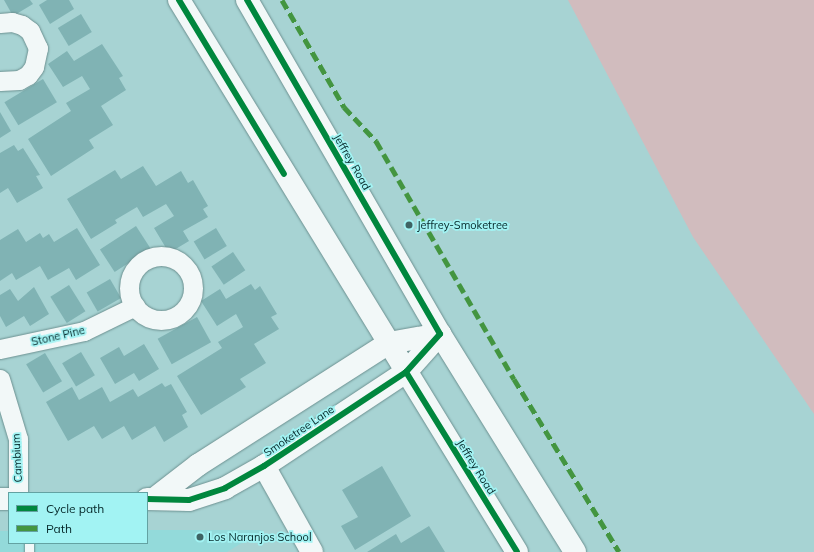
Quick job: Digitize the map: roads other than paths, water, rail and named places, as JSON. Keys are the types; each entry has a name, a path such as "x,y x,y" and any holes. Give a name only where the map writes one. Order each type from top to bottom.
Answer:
{"main road":[{"name":"Jeffrey Road","path":"179,0 517,552"},
{"name":"Jeffrey Road","path":"247,0 440,334 575,552"},
{"name":"Smoketree Lane","path":"151,499 198,465 389,343 440,334"},
{"name":"Smoketree Lane","path":"151,499 189,500 224,488 264,466 406,372 440,334"},
{"path":"264,466 312,552"}],"street":[{"path":"0,23 12,22 22,25 36,39 38,48 36,63 28,75 20,80 0,81"},
{"name":"Stone Pine","path":"0,349 84,331 135,306"},
{"name":"Cambium","path":"0,378 18,439 18,492"}],"place":[{"name":"Jeffrey-Smoketree","path":"409,225"},
{"name":"Los Naranjos School","path":"200,537"}]}
